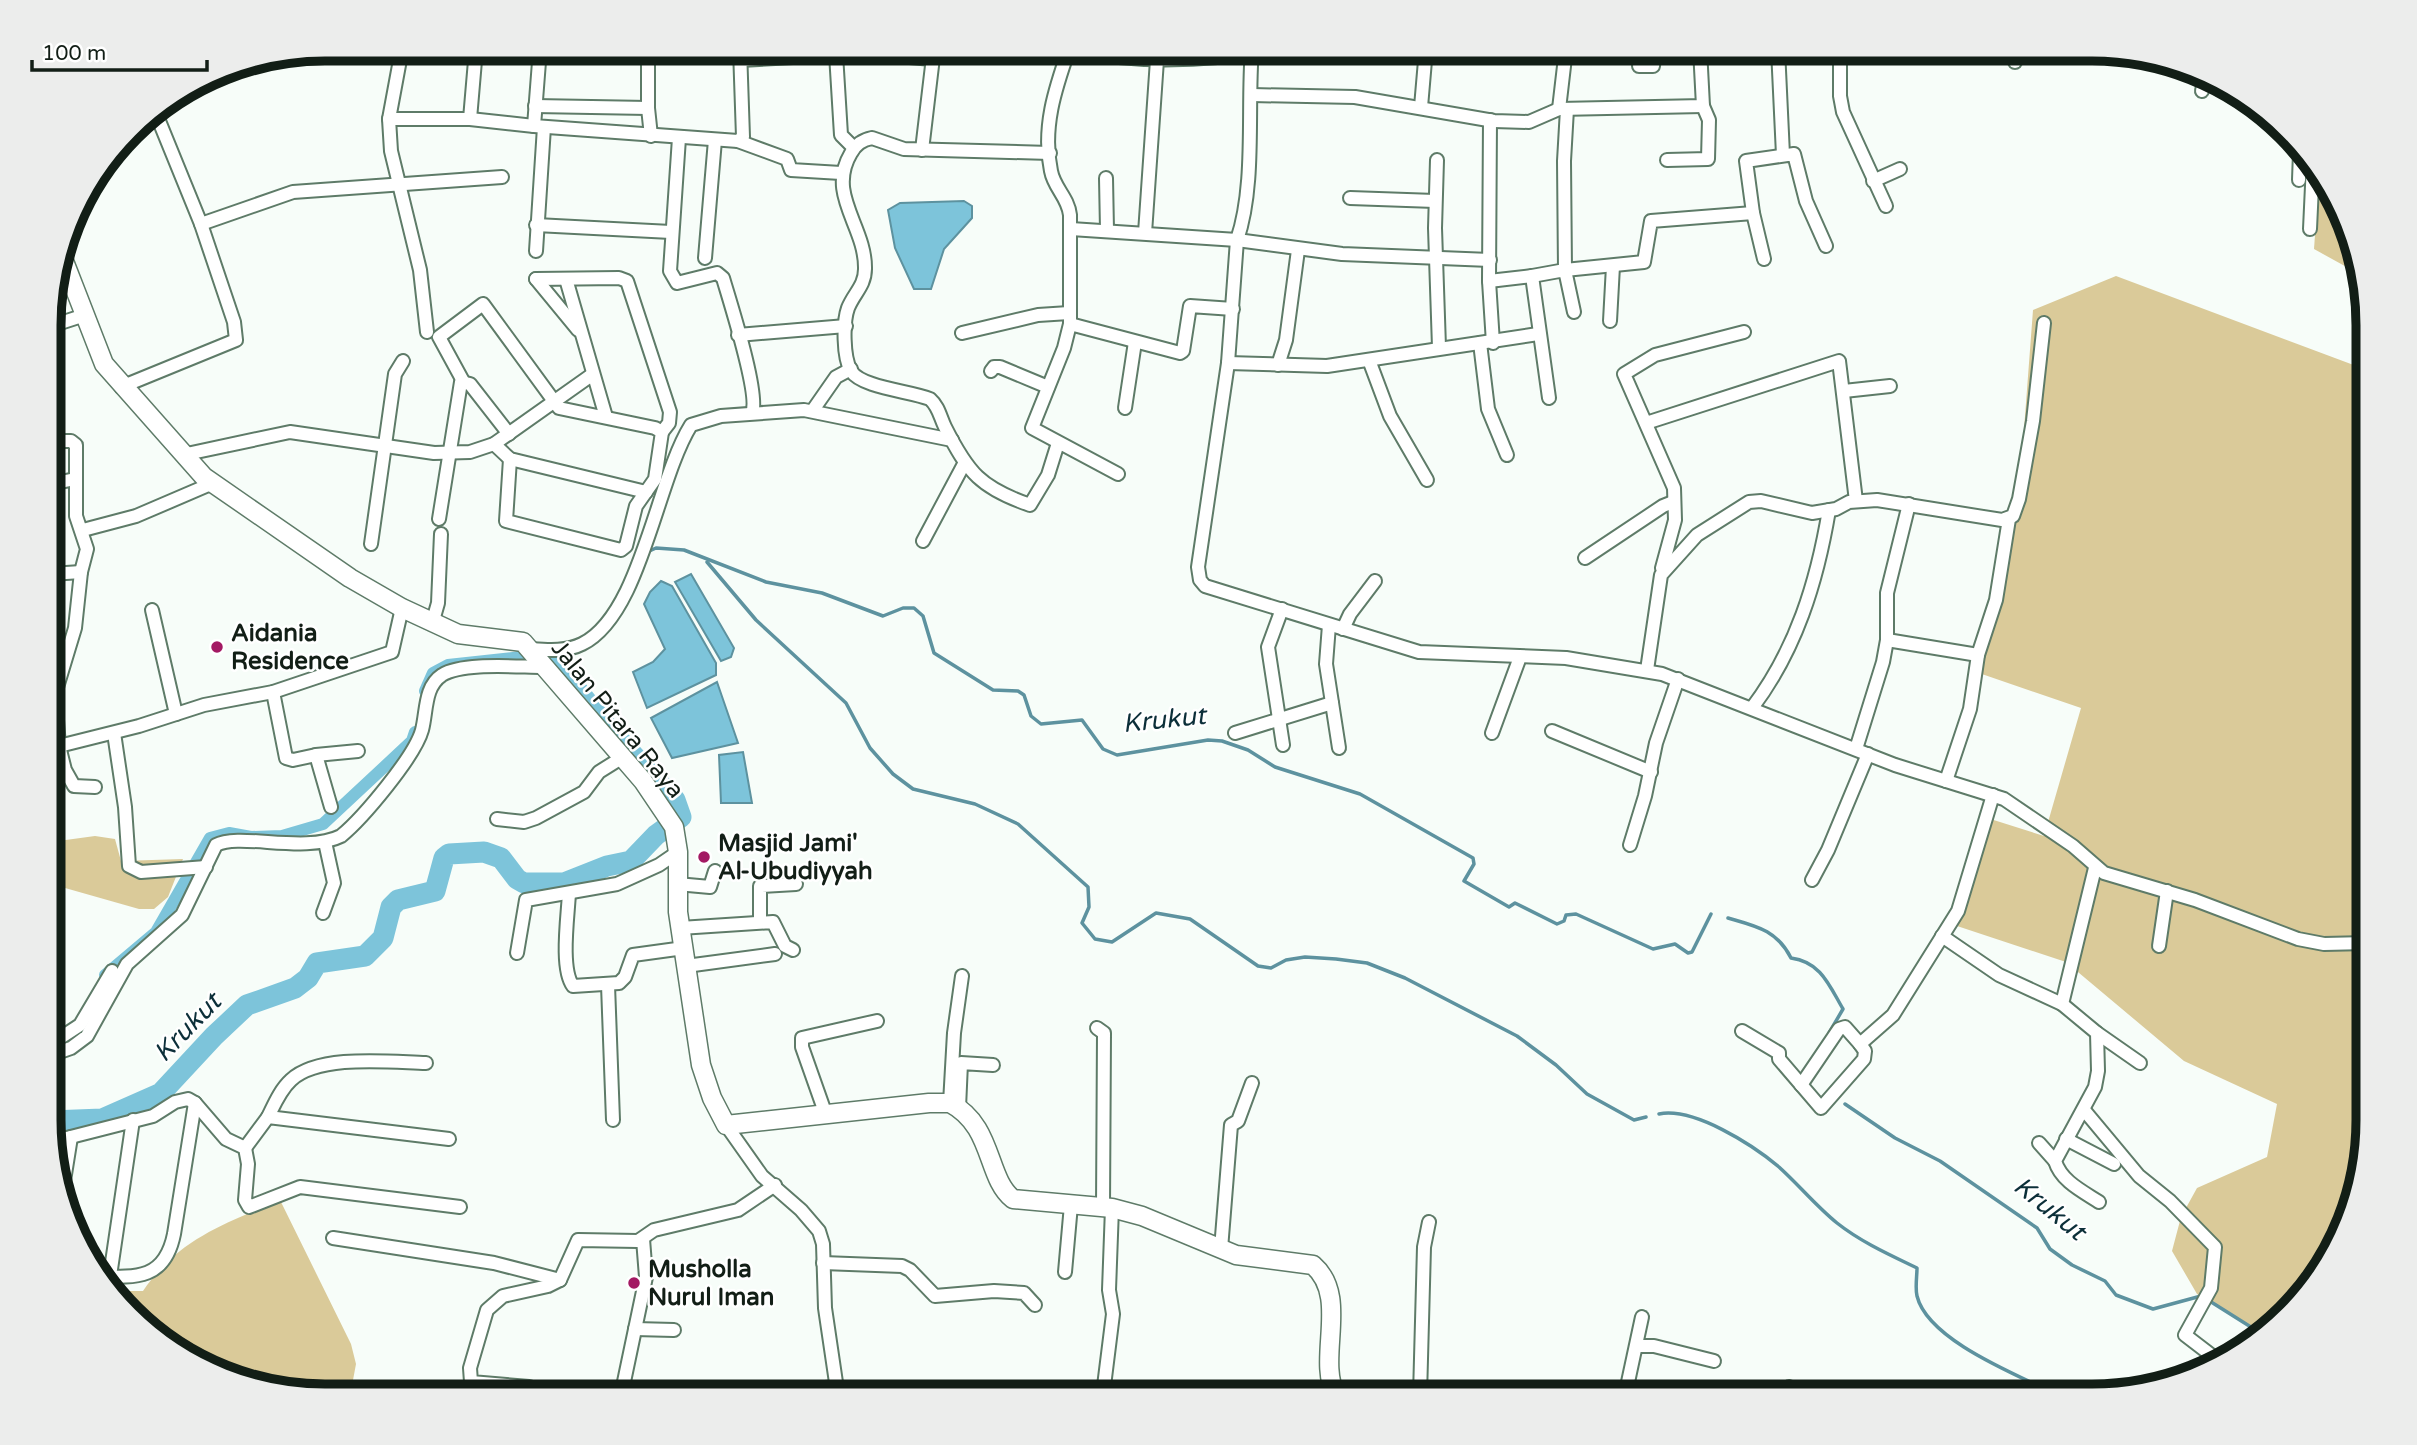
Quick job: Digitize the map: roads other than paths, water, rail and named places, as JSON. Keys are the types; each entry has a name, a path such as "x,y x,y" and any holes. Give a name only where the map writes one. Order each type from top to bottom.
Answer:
{"main road":[{"name":"Jalan Pitara Raya","path":"67,269 104,364 182,455 214,483 350,578 402,608 432,624 468,636 520,641 623,757 670,820 678,852 680,928 701,1065 712,1098 726,1125"},
{"path":"726,1125 917,1104 954,1106 982,1136 1009,1197 1020,1202 1108,1208 1142,1216 1248,1258 1307,1262 1318,1268 1329,1298 1332,1384"}],"street":[{"path":"400,61 389,119 397,182 420,270 428,332"},
{"path":"470,119 474,61"},
{"path":"536,251 539,126 535,106 539,61"},
{"path":"648,61 651,136"},
{"path":"738,141 743,137 741,61"},
{"path":"836,61 841,135 854,148"},
{"path":"922,150 932,61"},
{"path":"1068,61 1050,109 1050,153 1053,177 1069,205 1069,318 1032,428 1118,474"},
{"path":"1145,233 1157,61"},
{"path":"1252,61 1252,95 1228,363 1198,576 1205,586 1419,652 1566,658 1647,670 1678,679 1862,752 2013,804 2065,840 2095,868 2298,939 2333,944 2356,943"},
{"path":"1421,107 1425,61"},
{"path":"1565,61 1563,109 1565,270 1574,312"},
{"path":"1639,66 1653,66 1654,61"},
{"path":"1667,160 1708,159 1709,120 1703,106 1701,61"},
{"path":"1779,61 1783,155"},
{"path":"1840,61 1843,112 1886,206"},
{"path":"2202,91 2203,86"},
{"path":"1252,95 1355,97 1490,120 1529,122 1563,109 1703,106"},
{"path":"535,106 648,108"},
{"path":"389,119 470,119 651,136 738,141 786,159 790,170 841,173"},
{"path":"1490,120 1488,409 1507,455"},
{"path":"121,387 236,340 234,322 201,225 159,121"},
{"path":"679,138 670,271 673,281 682,283 720,274 752,384 752,413"},
{"path":"1050,153 898,148 872,138 854,148 841,173 843,191 862,244 865,266 863,283 848,307 846,326 850,369 864,380 930,399 937,405 964,464 992,490 1031,506 1048,475 1058,443"},
{"path":"705,258 715,140"},
{"path":"1764,259 1752,213 1745,161 1795,155 1806,201 1826,246"},
{"path":"1437,160 1435,260 1439,347"},
{"path":"2299,180 2300,163"},
{"path":"1873,181 1900,169"},
{"path":"201,225 293,192 397,182 502,177"},
{"path":"1106,178 1107,230"},
{"path":"2310,229 2312,181"},
{"path":"1350,198 1435,201"},
{"path":"1489,281 1646,260 1651,220 1752,213"},
{"path":"536,225 671,232"},
{"path":"1070,229 1237,240 1298,250 1435,260 1490,260"},
{"path":"1278,365 1286,340 1298,250"},
{"path":"1611,321 1613,266"},
{"path":"1532,276 1549,398"},
{"path":"510,460 506,521 621,550 626,546 636,506 655,479 662,432 669,423 670,412 629,284 619,278 536,279 582,335"},
{"path":"566,279 606,417"},
{"path":"509,434 470,384 463,381 439,337 483,304 562,409 662,432"},
{"path":"962,333 1047,314 1069,318 1135,342 1180,353 1183,351 1190,306 1233,309"},
{"path":"61,323 85,315"},
{"path":"1947,781 1970,709 1978,655 1996,600 2009,519 2017,510 2044,323"},
{"path":"738,335 846,326"},
{"path":"1647,670 1661,575 1675,520 1674,488 1624,374 1655,355 1744,332"},
{"path":"1228,363 1316,367 1538,334"},
{"path":"1125,408 1135,342"},
{"path":"371,544 395,374 404,360"},
{"path":"1369,360 1390,416 1427,480"},
{"path":"1646,423 1839,361 1856,501"},
{"path":"991,371 994,367 1000,367 1048,387"},
{"path":"813,410 836,377 850,369"},
{"path":"182,455 290,432 450,455 494,444 593,374"},
{"path":"439,519 460,384 463,381"},
{"path":"1844,391 1890,386"},
{"path":"61,1052 71,1048 86,1036 121,973 136,955 183,915 212,850 220,843 324,842 349,830 411,754 422,730 430,689 438,678 455,670 536,658 555,650 580,646 596,635 611,619 626,592 691,425 721,416 813,410 952,440"},
{"path":"61,442 76,443 76,516 83,530 87,549 81,572 75,628 69,654 61,669"},
{"path":"494,444 510,460 646,492"},
{"path":"923,541 964,464"},
{"path":"61,482 75,479"},
{"path":"83,530 136,516 214,483"},
{"path":"1661,575 1697,535 1749,502 1761,501 1812,513 1856,501 1909,504 2009,519"},
{"path":"1585,558 1673,502"},
{"path":"1812,880 1828,850 1862,752 1887,640 1887,593 1909,504"},
{"path":"1752,708 1775,676 1793,642 1822,551 1829,510"},
{"path":"432,624 436,614 441,573 441,534"},
{"path":"61,573 81,572"},
{"path":"1343,629 1350,614 1375,582"},
{"path":"61,746 114,733 204,705 273,692 392,652 402,608"},
{"path":"1282,609 1268,647 1283,745"},
{"path":"152,610 176,714"},
{"path":"1329,625 1326,664 1339,748"},
{"path":"1887,640 1978,655"},
{"path":"1492,733 1521,657"},
{"path":"1630,845 1651,772 1656,743 1678,679"},
{"path":"273,692 286,758 293,760 358,751"},
{"path":"1235,733 1332,703"},
{"path":"1552,732 1651,772"},
{"path":"114,733 124,798 129,866 141,872 204,867"},
{"path":"316,755 331,807"},
{"path":"497,819 524,822 536,818 584,792 599,772 623,757"},
{"path":"61,760 72,784 95,788"},
{"path":"1860,1044 1894,1015 1958,911 1993,795"},
{"path":"323,913 334,883 324,842"},
{"path":"517,953 523,904 530,899 628,880 678,852"},
{"path":"2062,1004 2095,868"},
{"path":"677,884 710,887 715,871"},
{"path":"760,922 760,886 796,884"},
{"path":"2159,946 2167,891"},
{"path":"569,893 567,957 569,981 576,987 608,985 622,981 633,956 775,954"},
{"path":"680,928 775,922 785,946 793,950"},
{"path":"1942,936 2000,975 2062,1004 2097,1034 2140,1063"},
{"path":"61,1037 80,1025 112,971"},
{"path":"954,1106 955,1025 962,976"},
{"path":"608,985 613,1120"},
{"path":"826,1115 802,1047 802,1038 877,1021"},
{"path":"1742,1031 1779,1053 1779,1059 1801,1085 1821,1108 1850,1079 1864,1059 1865,1051 1845,1027 1839,1029 1801,1085"},
{"path":"1097,1028 1104,1033 1109,1290 1113,1318 1104,1384"},
{"path":"2055,1161 2095,1087 2098,1071 2097,1034"},
{"path":"426,1063 361,1062 306,1071 284,1088 268,1118 245,1147 248,1164 245,1200 249,1207 300,1187 460,1207"},
{"path":"954,1106 961,1063 993,1065"},
{"path":"1221,1249 1231,1125 1238,1121 1252,1083"},
{"path":"62,1139 153,1116 179,1100 188,1099 195,1103 226,1139 245,1147"},
{"path":"113,1276 144,1276 168,1253 174,1234 195,1103"},
{"path":"2084,1110 2139,1176 2170,1201 2215,1247 2211,1289 2185,1335 2211,1355"},
{"path":"268,1118 449,1139"},
{"path":"106,1266 133,1120"},
{"path":"726,1125 755,1168 819,1231 825,1308 836,1384"},
{"path":"66,1169 71,1137"},
{"path":"2066,1139 2114,1164"},
{"path":"2039,1143 2055,1161 2058,1172 2066,1180 2099,1202"},
{"path":"494,1384 471,1382 470,1368 484,1317 492,1304 503,1296 548,1286 560,1280 578,1240 643,1239 654,1230 738,1210 775,1185"},
{"path":"1065,1272 1071,1205"},
{"path":"1420,1384 1424,1247 1429,1222"},
{"path":"333,1238 494,1263 560,1280"},
{"path":"624,1384 646,1272 643,1239"},
{"path":"823,1263 902,1266 910,1270 934,1296 994,1291 1024,1293 1035,1305"},
{"path":"1628,1384 1642,1317"},
{"path":"635,1329 674,1330"},
{"path":"1637,1346 1654,1346 1714,1361"}],"water":[{"path":"964,201 972,206 972,218 944,249 931,289 914,289 895,248 888,210 900,203"},
{"path":"691,574 734,648 731,657 721,661 675,582"},
{"path":"661,581 672,586 716,663 716,675 647,708 633,672 653,662 665,649 644,604 650,592"},
{"path":"717,682 738,743 672,758 651,718"},
{"path":"743,752 752,803 721,803 719,755"}],"waterway":[{"name":"Krukut","path":"645,553 656,548 684,550 766,582 822,593 883,616 903,608 914,608 923,616 934,653 993,690 1018,691 1024,695 1031,716 1041,724 1082,720 1103,749 1117,755 1208,740 1222,741 1248,750 1275,767 1360,794 1473,858 1474,864 1464,881 1509,907 1515,903 1557,924 1564,921 1566,915 1576,914 1653,949 1675,944 1688,953 1692,952 1711,914"},
{"path":"707,562 756,620 846,703 870,748 893,774 913,789 975,804 1018,824 1088,887 1089,907 1082,923 1095,939 1112,942 1156,913 1190,919 1258,966 1271,968 1286,960 1305,957 1367,963 1405,978 1517,1036 1556,1065 1587,1094 1634,1120 1646,1117"},
{"path":"425,691 433,673 448,665 540,655"},
{"name":"Krukut","path":"61,1121 102,1119 161,1093 247,1005 295,988 308,978 317,963 365,956 383,938 391,907 398,900 435,891 444,858 449,854 484,852 501,858 517,879 524,883 564,883 607,866 631,861 656,835 681,817 675,800 609,729 549,655"},
{"path":"105,975 156,932 210,838 229,833 251,837 282,836 323,824 412,741 415,732"},
{"name":"Krukut","path":"1728,918 1765,930 1779,941 1791,958 1810,964 1823,976 1843,1009 1829,1033"},
{"name":"Krukut","path":"1845,1104 1895,1138 1940,1161 2037,1228 2050,1249 2072,1265 2105,1281 2116,1295 2153,1309 2201,1296"},
{"path":"1659,1114 1689,1116 1754,1148 1779,1167 1846,1230 1917,1268 1917,1296 1938,1328 1977,1355 2035,1384"},
{"name":"Krukut","path":"2208,1300 2253,1328"}],"place":[{"name":"Aidania Residence","path":"217,647"},
{"name":"Masjid Jami' Al-Ubudiyyah","path":"704,857"},
{"name":"Musholla Nurul Iman","path":"634,1283"}]}
